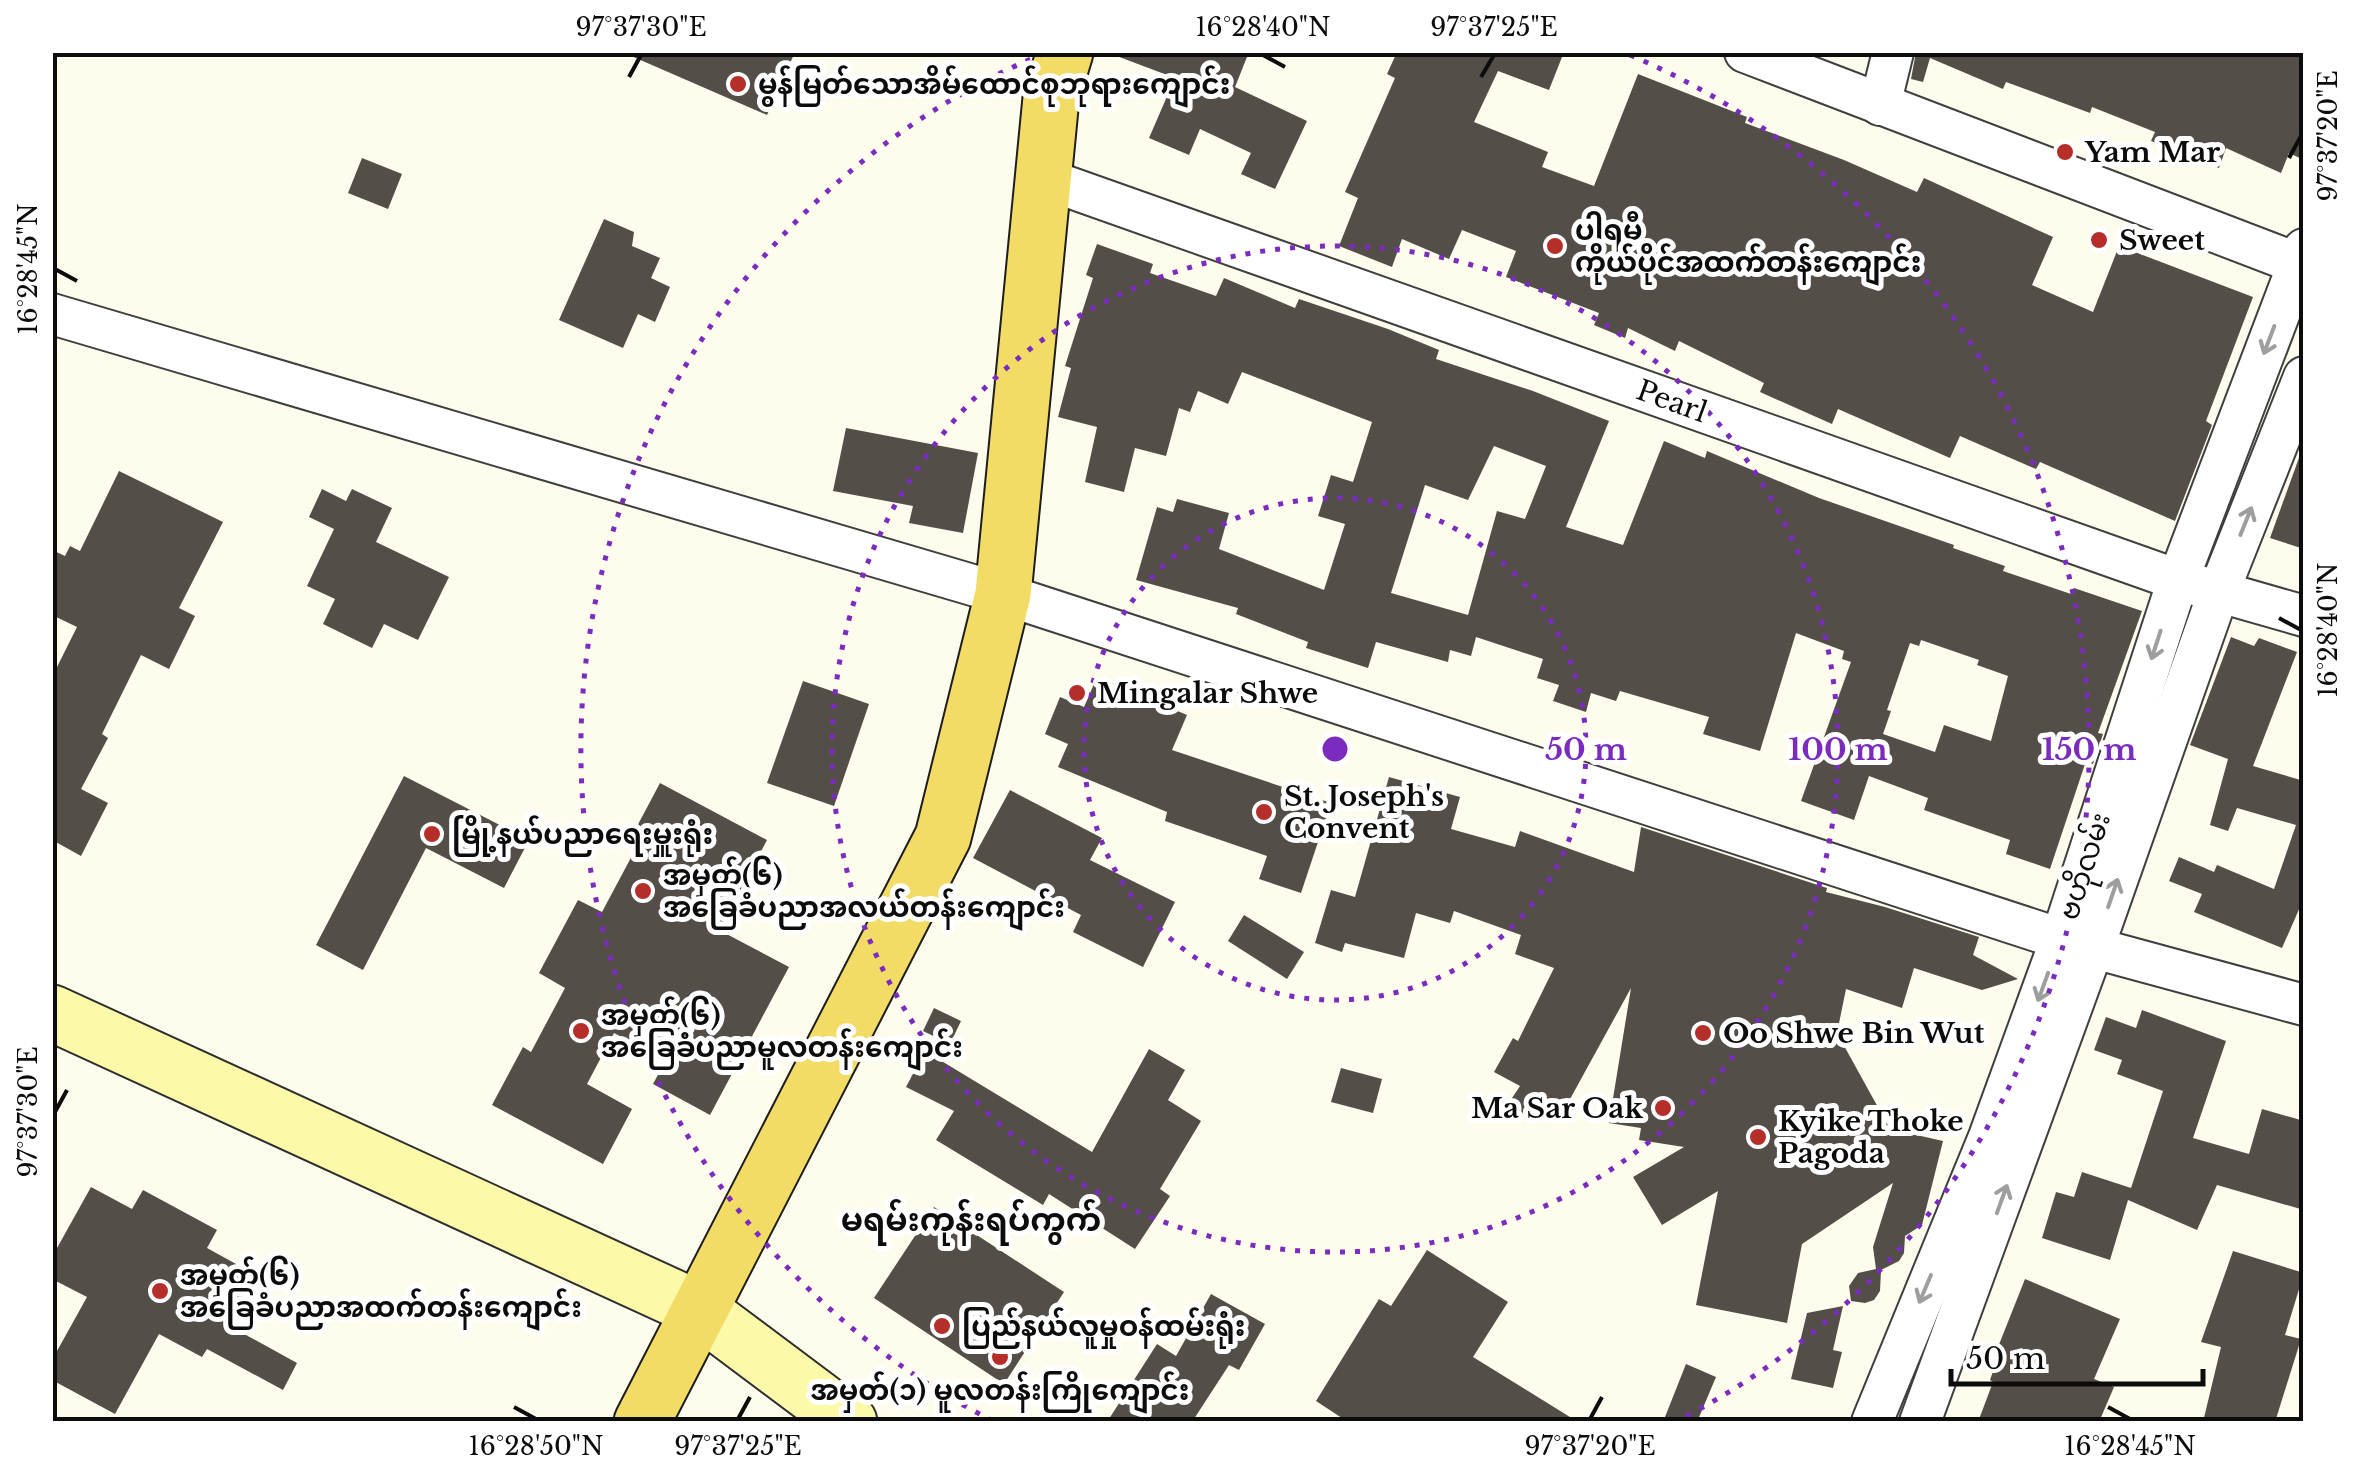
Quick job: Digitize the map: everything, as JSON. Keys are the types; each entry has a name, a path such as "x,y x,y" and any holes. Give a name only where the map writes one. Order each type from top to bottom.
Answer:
{"main road":[{"path":"642,1422 943,837 1004,594 1051,98 1065,52"}],"street":[{"path":"1745,52 2302,260"},
{"path":"1880,105 1893,52"},
{"name":"Pearl","path":"1043,178 2178,580 2304,616"},
{"name":"ဗဟိုလမ်း","path":"1920,1422 2077,943 2178,580 2302,260"},
{"path":"52,314 1004,594 2077,943 2304,1005"},
{"name":"ဗဟိုလမ်း","path":"1872,1422 1988,1137 2077,943 2304,377"},
{"path":"52,1013 698,1309 849,1422"}],"building":[{"name":"မွန်မြတ်သောအိမ်ထောင်စုဘုရားကျောင်း","path":"622,52 795,52 767,115"},
{"path":"1114,52 1249,52 1235,87 1307,121 1275,189 1241,174 1251,153 1200,129 1189,155 1149,138 1175,78"},
{"path":"1397,52 1564,52 1549,90 1498,71 1474,122 1548,152 1542,167 1594,186 1638,74 1747,117 1745,123 1917,192 1924,178 2053,237 2032,285 2093,312 2119,246 2253,297 2206,421 2212,425 2175,521 2040,462 2036,469 1960,436 1950,458 1838,409 1832,424 1760,392 1764,383 1679,341 1675,351 1628,328 1625,338 1594,325 1599,313 1506,277 1516,251 1462,230 1449,259 1402,239 1392,267 1339,246 1358,198 1345,192 1395,78 1387,74"},
{"path":"1916,52 2304,52 2304,160 2289,153 2281,173 2226,148 2219,168 2151,141 2155,132 2092,107 2090,113 2006,82 2003,89 1930,58 1923,82 1911,79"},
{"path":"362,158 402,174 388,209 348,193"},
{"path":"604,219 634,232 632,246 660,258 651,278 670,287 655,322 638,314 623,348 559,320"},
{"path":"1097,244 1153,264 1150,273 1216,296 1224,278 1295,308 1299,299 1388,329 1439,350 1436,359 1609,421 1566,527 1623,545 1664,441 1705,458 1707,451 1819,498 1954,545 1953,548 2005,566 2003,571 2071,594 2074,588 2142,611 2098,733 2103,734 2093,764 2086,761 2050,869 2006,854 2010,840 1924,810 1928,798 1869,776 1854,820 1801,801 1851,662 1842,659 1844,651 1796,633 1760,751 1703,734 1709,717 1620,691 1616,701 1591,693 1586,712 1553,701 1559,685 1537,678 1543,659 1476,637 1471,656 1450,650 1448,662 1376,642 1368,668 1306,648 1308,642 1236,614 1238,608 1136,580 1157,507 1173,512 1177,499 1229,513 1219,549 1324,590 1345,524 1318,516 1331,475 1353,482 1372,422 1242,372 1228,404 1198,391 1190,412 1179,408 1166,456 1135,448 1124,492 1085,482 1097,427 1058,417 1071,368 1065,366 1093,278 1086,275","holes":["1494,446 1546,466 1525,519 1497,511 1468,615 1391,593 1425,485 1468,500","1921,640 1979,660 1977,665 2008,676 1991,741 1944,725 1935,752 1883,734 1910,643 1919,646"]},
{"path":"846,428 978,453 963,533 909,523 913,506 833,491"},
{"path":"2300,455 2304,456 2304,549 2270,538"},
{"path":"119,471 223,522 179,608 195,616 169,669 141,655 102,734 108,738 81,789 108,803 81,856 54,841 52,845 52,677 77,627 52,615 52,550 65,556 70,546 80,551"},
{"path":"322,489 346,501 352,489 392,508 376,542 449,577 418,640 384,624 372,648 323,624 335,599 307,586 334,529 309,517"},
{"path":"2231,637 2254,646 2259,638 2297,652 2253,766 2304,781 2304,898 2282,948 2194,912 2202,894 2169,881 2179,857 2214,872 2217,865 2274,889 2296,825 2237,808 2228,831 2210,825 2228,759 2190,745"},
{"path":"1097,677 1187,715 1172,750 1331,803 1301,893 1259,879 1267,856 1165,821 1167,812 1058,767 1068,744 1045,734 1060,697 1084,707"},
{"path":"803,681 869,704 834,806 767,783"},
{"path":"404,776 529,840 504,888 426,848 363,970 316,945"},
{"path":"1389,777 1460,797 1451,829 1515,847 1520,831 1634,872 1641,827 1827,888 1826,892 1979,937 1973,955 2018,979 1982,990 1914,968 1902,1008 1846,989 1837,1033 1890,1129 1943,1141 1922,1225 1905,1236 1899,1261 1881,1270 1880,1291 1874,1300 1851,1301 1849,1286 1858,1273 1876,1269 1873,1247 1893,1183 1802,1244 1787,1323 1696,1305 1718,1191 1662,1225 1633,1177 1684,1147 1639,1140 1641,1128 1609,1123 1631,988 1564,1110 1547,1101 1535,1122 1508,1104 1520,1086 1494,1072 1513,1038 1518,1041 1554,968 1515,954 1521,935 1454,911 1450,923 1416,913 1404,958 1345,943 1342,952 1315,943 1331,890 1355,897"},
{"path":"660,783 767,840 719,930 789,967 710,1115 653,1084 666,1060 614,1033 587,1084 632,1109 603,1164 492,1105 523,1047 531,1052 565,988 539,973 578,900 602,912 642,837 634,832"},
{"path":"1010,790 1102,838 1090,860 1175,902 1143,967 1073,932 1081,915 973,858"},
{"path":"1244,915 1304,952 1287,979 1228,941"},
{"path":"934,1008 961,1021 950,1044 923,1031"},
{"path":"2142,1010 2226,1041 2193,1138 2249,1154 2262,1109 2304,1121 2304,1210 2217,1185 2197,1230 2128,1200 2110,1260 2042,1238 2056,1192 2074,1197 2082,1172 2131,1188 2163,1091 2117,1074 2122,1060 2094,1050 2106,1017 2136,1028"},
{"path":"1149,1049 1185,1070 1168,1100 1201,1121 1160,1189 1170,1196 1135,1249 1049,1194 1043,1205 936,1140 954,1111 906,1087 925,1051 1092,1152"},
{"path":"1341,1068 1382,1079 1373,1113 1331,1102"},
{"path":"91,1187 132,1209 143,1190 217,1230 207,1248 256,1275 228,1325 297,1363 283,1390 207,1349 202,1357 159,1334 115,1414 52,1380 52,1360 87,1297 52,1279 52,1257"},
{"path":"934,1207 1064,1292 1004,1384 874,1298"},
{"path":"1427,1250 1508,1302 1473,1357 1578,1422 1348,1422 1316,1401 1379,1299 1391,1306"},
{"path":"2233,1251 2304,1273 2285,1335 2301,1339 2275,1422 2203,1422 2221,1347 2201,1342"},
{"path":"2025,1279 2120,1319 2094,1379 2114,1387 2099,1422 1978,1422 1993,1382 1990,1380 2001,1348 1998,1347"},
{"path":"1211,1294 1265,1324 1239,1370 1229,1365 1192,1422 1107,1422 1157,1344 1176,1356"},
{"path":"1843,1306 1833,1350 1842,1352 1833,1388 1791,1379 1807,1313"},
{"path":"1686,1364 1716,1377 1697,1422 1663,1422"}],"place":[{"name":"မွန်မြတ်သောအိမ်ထောင်စုဘုရားကျောင်း","path":"738,84"},
{"name":"Yam Mar","path":"2065,152"},
{"name":"Sweet","path":"2099,240"},
{"name":"ပါရမီ ကိုယ်ပိုင်အထက်တန်းကျောင်း","path":"1555,246"},
{"name":"Mingalar Shwe","path":"1077,693"},
{"name":"St. Joseph's Convent","path":"1264,812"},
{"name":"မြို့နယ်ပညာရေးမှူးရုံး","path":"432,834"},
{"name":"အမှတ်(၆) အခြေခံပညာအလယ်တန်းကျောင်း","path":"643,891"},
{"name":"အမှတ်(၆) အခြေခံပညာမူလတန်းကျောင်း","path":"581,1031"},
{"name":"Oo Shwe Bin Wut","path":"1703,1033"},
{"name":"Ma Sar Oak","path":"1663,1108"},
{"name":"Kyike Thoke Pagoda","path":"1758,1137"},
{"name":"အမှတ်(၆) အခြေခံပညာအထက်တန်းကျောင်း","path":"160,1291"},
{"name":"ပြည်နယ်လူမှုဝန်ထမ်းရုံး","path":"942,1326"},
{"name":"အမှတ်(၁) မူလတန်းကြိုကျောင်း","path":"1000,1357"}],"district":[{"name":"မရမ်းကုန်းရပ်ကွက်","path":"971,1220"}]}
